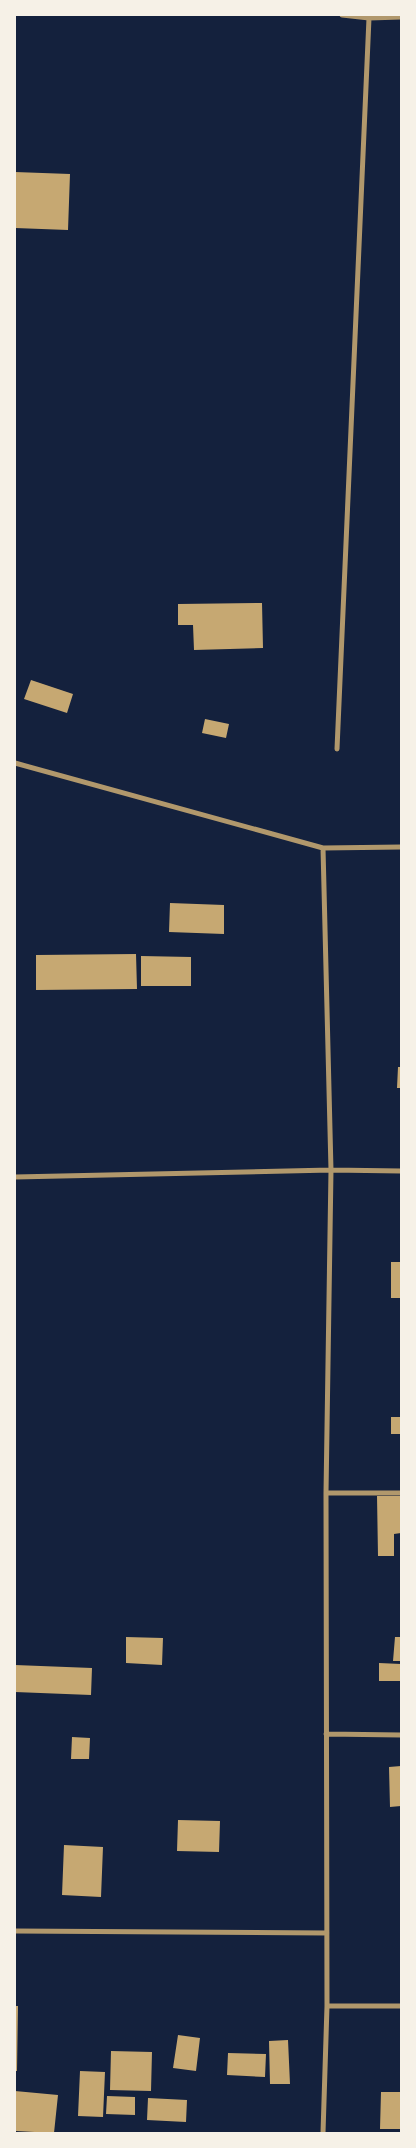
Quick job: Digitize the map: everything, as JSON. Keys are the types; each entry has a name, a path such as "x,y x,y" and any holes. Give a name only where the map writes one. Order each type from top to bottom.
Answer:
{"street":[{"path":"342,15 369,18 401,17"},
{"path":"337,749 369,18"},
{"path":"15,763 323,848 401,847"},
{"path":"323,848 331,1170 326,1492 327,2006 323,2133"},
{"path":"15,1177 331,1170 401,1171"},
{"path":"326,1492 401,1493"},
{"path":"326,1734 401,1735"},
{"path":"15,1931 327,1933"},
{"path":"327,2006 401,2006"}],"building":[{"path":"15,172 70,174 68,230 15,228"},
{"path":"262,603 263,648 194,650 193,625 178,625 178,604"},
{"path":"31,680 73,694 67,713 24,699"},
{"path":"205,719 229,724 226,738 202,733"},
{"path":"170,903 224,905 224,934 169,932"},
{"path":"136,954 137,989 36,990 36,955"},
{"path":"141,956 191,957 191,986 141,986"},
{"path":"398,1067 401,1067 401,1088 397,1088"},
{"path":"391,1262 401,1262 401,1298 391,1298"},
{"path":"391,1417 401,1417 401,1434 391,1434"},
{"path":"377,1496 401,1496 401,1533 394,1534 394,1556 378,1556"},
{"path":"126,1637 163,1638 162,1665 126,1663"},
{"path":"395,1637 401,1637 401,1661 393,1661"},
{"path":"379,1663 401,1664 401,1681 379,1681"},
{"path":"15,1665 92,1668 91,1695 15,1692"},
{"path":"72,1737 90,1738 89,1759 71,1759"},
{"path":"401,1766 401,1806 390,1807 389,1767"},
{"path":"178,1820 220,1821 219,1852 177,1851"},
{"path":"64,1845 103,1847 101,1897 62,1895"},
{"path":"15,2006 18,2006 17,2071 15,2071"},
{"path":"178,2035 200,2038 196,2071 173,2068"},
{"path":"288,2040 290,2084 270,2084 269,2041"},
{"path":"111,2051 152,2052 151,2091 110,2090"},
{"path":"228,2053 266,2054 265,2077 227,2075"},
{"path":"80,2071 105,2072 103,2117 78,2116"},
{"path":"15,2091 58,2095 54,2133 15,2131"},
{"path":"381,2092 401,2092 401,2129 380,2129"},
{"path":"107,2096 135,2097 135,2115 106,2114"},
{"path":"148,2098 187,2100 186,2122 147,2120"}]}
